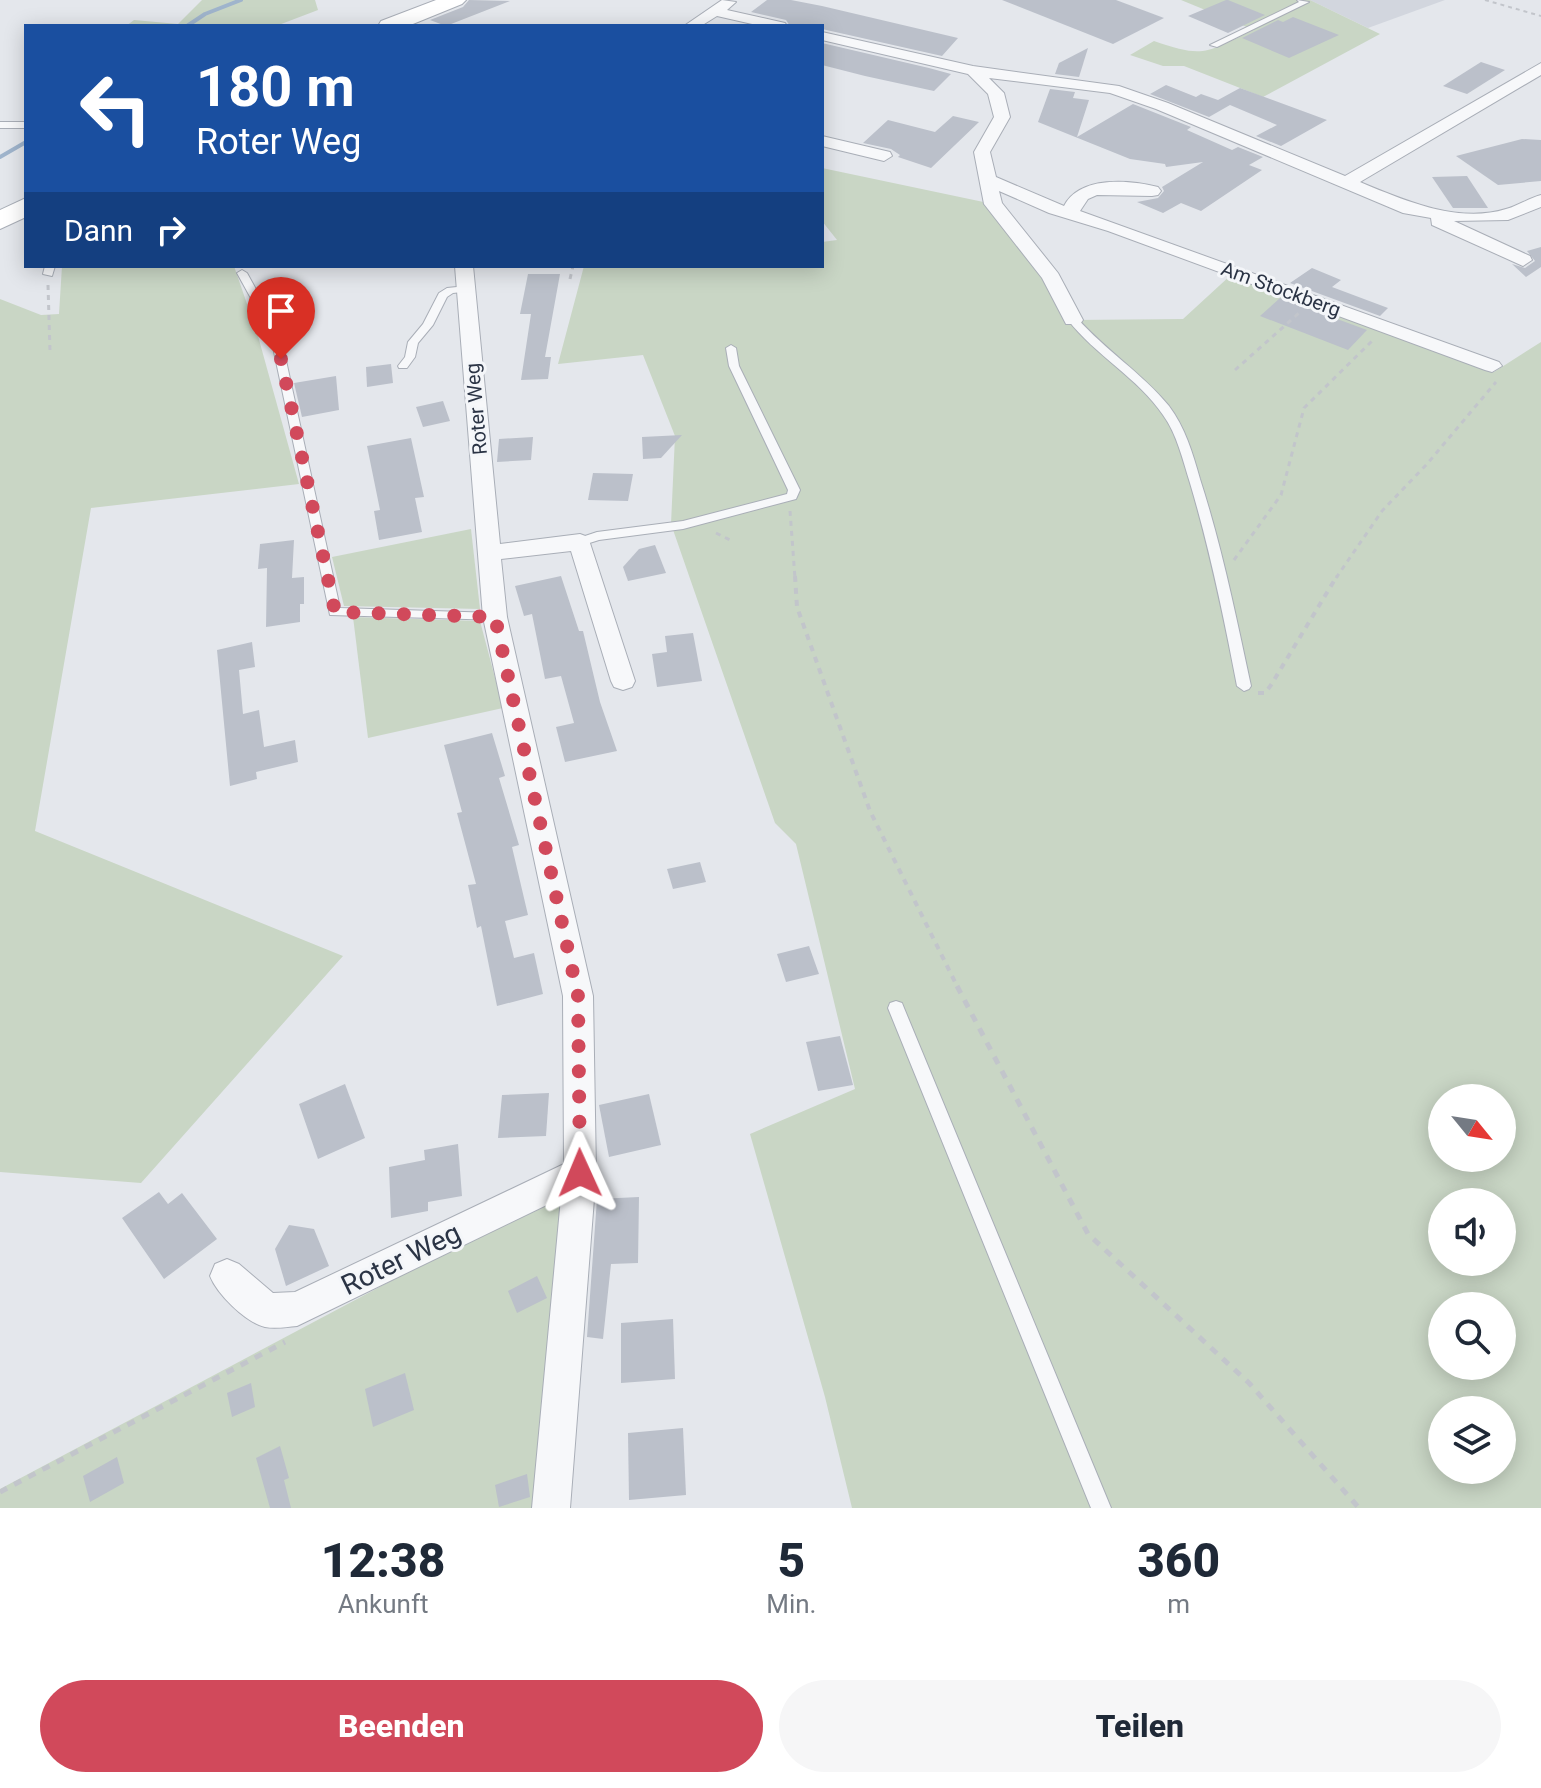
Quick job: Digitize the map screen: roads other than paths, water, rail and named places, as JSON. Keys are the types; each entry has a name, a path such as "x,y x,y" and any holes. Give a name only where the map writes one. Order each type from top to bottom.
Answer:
{"main road":[{"path":"394,24 455,0"},
{"path":"0,221 24,207"}],"street":[{"path":"694,24 732,0"},
{"path":"714,11 771,24"},
{"path":"824,36 973,71 1113,89 1162,106 1409,209 1523,260"},
{"path":"1346,183 1541,68"},
{"path":"973,71 996,93 1002,117 982,152 993,204 1051,277 1073,320"},
{"path":"824,141 884,156"},
{"name":"Am Stockberg","path":"988,180 1070,213 1492,366"},
{"path":"1070,213 1078,198 1090,190 1152,191"},
{"path":"1409,209 1465,218 1508,215 1541,200"},
{"name":"Roter Weg","path":"465,278 495,617 578,996 580,1173 551,1508"},
{"path":"489,553 580,542 623,681"},
{"name":"Roter Weg","path":"227,1276 267,1310 297,1309 580,1173"}],"lane":[{"path":"1214,45 1305,2 1301,0"},
{"path":"0,125 24,125"},
{"path":"242,273 275,333 335,612 495,617"},
{"path":"403,366 410,357 413,342 428,325 443,295 465,278"},
{"path":"1073,320 1088,340 1115,358 1167,411 1214,537 1244,686"},
{"path":"580,542 597,536 683,525 789,497 794,490 734,366 731,348"},
{"path":"896,1008 1101,1508"}],"waterway":[{"path":"190,24 205,14 241,0"},
{"path":"0,157 24,143"}]}
